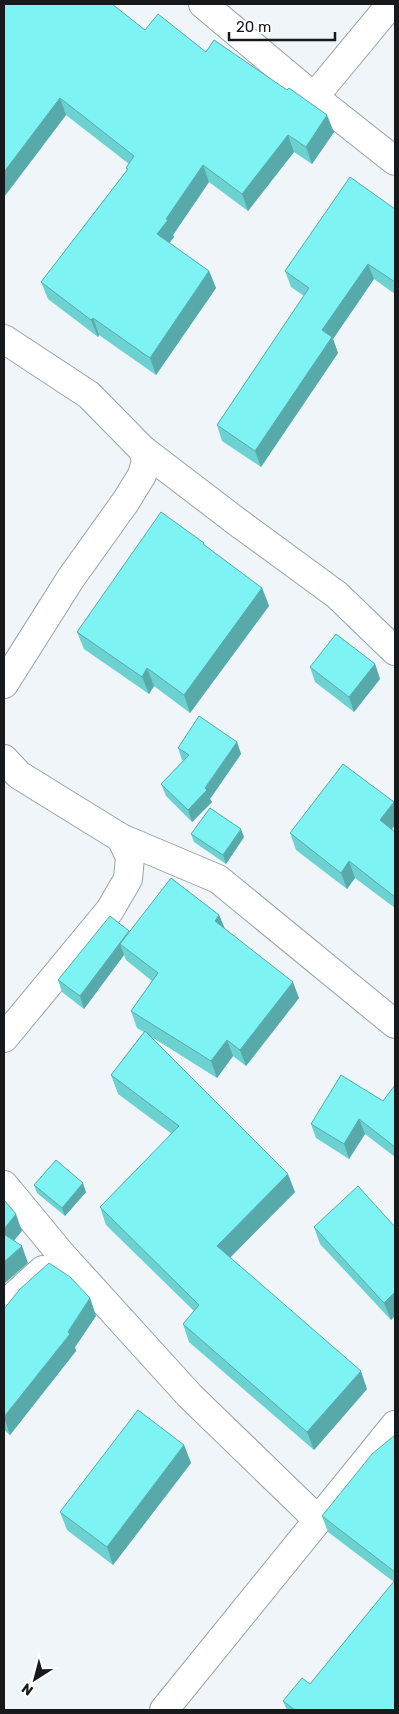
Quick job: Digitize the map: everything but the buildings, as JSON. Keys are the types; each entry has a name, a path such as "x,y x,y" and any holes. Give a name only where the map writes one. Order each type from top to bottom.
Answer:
{"street":[{"path":"203,4 314,97 395,161"},
{"path":"314,97 391,4"},
{"path":"4,339 89,395 143,450 236,521 337,594 395,651"},
{"path":"4,684 70,578 126,501 142,475 146,462 143,450"},
{"path":"4,759 18,775 121,838 218,879 395,1024"},
{"path":"4,1038 110,910 128,879 130,857 121,838"},
{"path":"4,1185 62,1254 190,1396 318,1520"},
{"path":"4,1305 62,1254"},
{"path":"164,1710 395,1425"}]}
